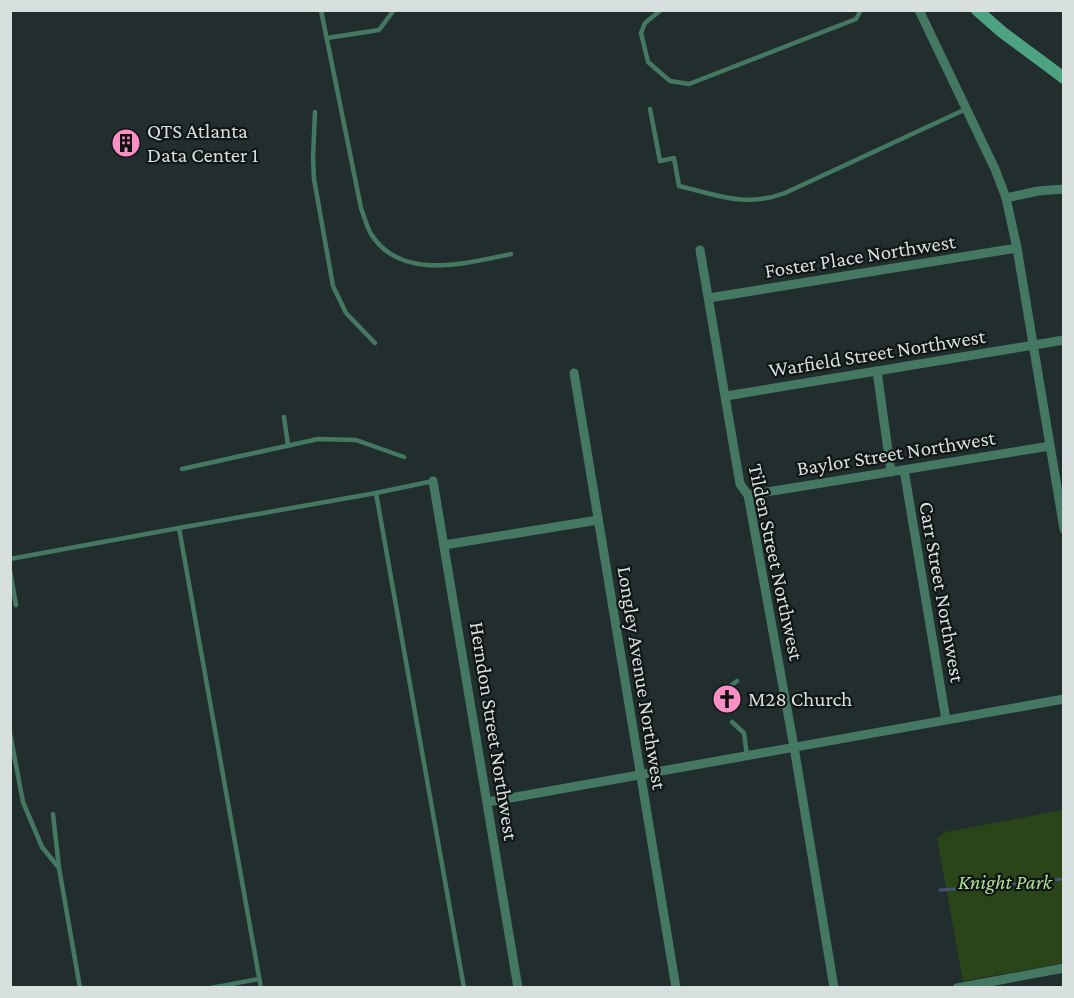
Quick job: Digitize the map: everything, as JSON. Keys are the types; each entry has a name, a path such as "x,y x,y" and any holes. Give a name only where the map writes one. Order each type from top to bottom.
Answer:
{"main road":[{"path":"977,10 1002,32 1064,78"}],"street":[{"path":"919,10 995,169 1006,198 1017,248 1064,530"},
{"path":"1006,198 1038,191 1064,189"},
{"name":"Foster Place Northwest","path":"709,298 1017,248"},
{"name":"Tilden Street Northwest","path":"700,250 740,484 748,495 794,747 834,987"},
{"name":"Warfield Street Northwest","path":"726,396 1064,340"},
{"path":"877,371 891,472"},
{"name":"Longley Avenue Northwest","path":"574,373 676,987"},
{"name":"Baylor Street Northwest","path":"748,495 1050,446"},
{"name":"Carr Street Northwest","path":"904,470 946,720"},
{"name":"Herndon Street Northwest","path":"433,481 518,987"},
{"path":"444,545 598,520"},
{"path":"488,802 1064,699"},
{"path":"957,987 990,984 1064,968"}],"lane":[{"path":"321,10 361,208 371,233 382,248 398,259 436,265 458,264 511,254"},
{"path":"327,38 379,30 394,10"},
{"path":"661,10 645,23 641,33 648,62 670,81 689,84 856,19 861,10"},
{"path":"650,109 660,160 674,158 679,186 745,200 755,200 774,196 966,109"},
{"path":"315,112 314,179 333,286 346,313 375,343"},
{"path":"284,417 288,445"},
{"path":"182,469 318,439 356,440 404,457"},
{"path":"10,559 433,481"},
{"path":"376,493 464,987"},
{"path":"179,528 261,987"},
{"path":"10,571 16,604"},
{"path":"726,689 737,681"},
{"path":"732,722 744,733 747,756"},
{"path":"10,733 23,802 42,847 59,868"},
{"path":"53,814 59,868 80,987"},
{"path":"211,987 259,980"}],"green space":[{"name":"Knight Park","path":"1063,810 1063,963 963,981 937,838 946,832"}],"waterway":[{"path":"940,890 1064,879"}],"place":[{"name":"QTS Atlanta Data Center 1","path":"126,143"},
{"name":"M28 Church","path":"727,699"}]}
